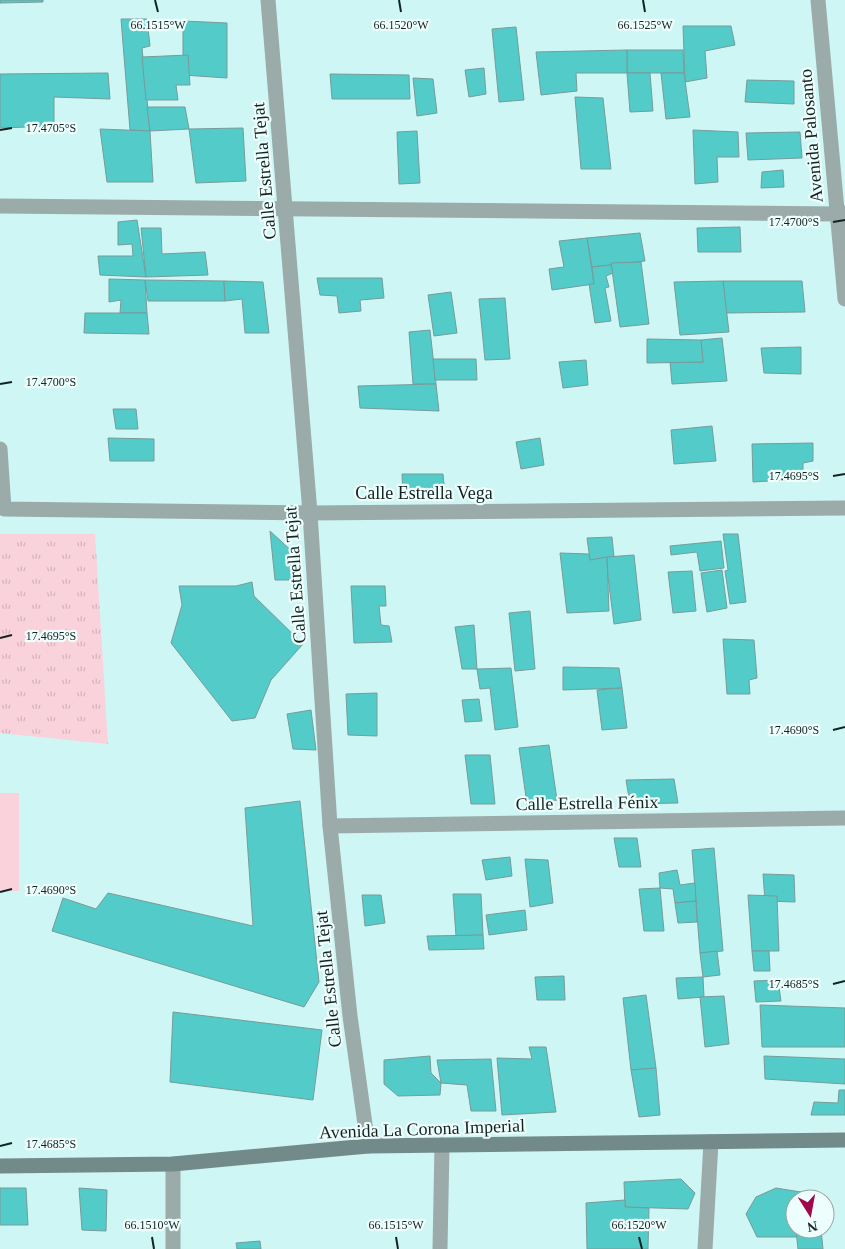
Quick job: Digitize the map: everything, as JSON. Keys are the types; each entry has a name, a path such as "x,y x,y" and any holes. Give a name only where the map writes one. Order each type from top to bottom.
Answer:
{"street":[{"name":"Calle Estrella Tejat","path":"268,0 310,512 330,826 350,1016 368,1146"},
{"name":"Avenida Palosanto","path":"818,0 841,214 845,299"},
{"path":"0,206 841,214"},
{"name":"Calle Estrella Vega","path":"0,449 4,509 310,512 845,508"},
{"name":"Calle Estrella Fénix","path":"330,826 845,818"},
{"name":"Avenida La Corona Imperial","path":"0,1166 173,1164 368,1146 845,1140"},
{"path":"705,1249 711,1142"},
{"path":"440,1249 442,1145"},
{"path":"173,1164 173,1249"}],"green space":[{"path":"0,534 95,534 108,744 0,733"},
{"path":"0,793 19,793 19,891 0,891"}],"building":[{"path":"0,0 43,0 43,2 0,3"},
{"path":"121,19 147,19 150,46 142,48 150,131 130,130"},
{"path":"183,21 227,23 227,78 183,75"},
{"path":"683,26 731,26 735,45 705,51 707,78 685,82"},
{"path":"516,27 524,100 499,102 492,29"},
{"path":"627,50 683,50 684,73 627,73"},
{"path":"627,50 627,73 576,73 577,91 541,95 536,52"},
{"path":"188,55 190,85 176,85 178,100 146,100 142,57"},
{"path":"484,68 486,94 469,97 465,70"},
{"path":"108,73 110,99 54,97 54,126 0,128 0,74"},
{"path":"627,73 650,73 653,111 630,112"},
{"path":"661,73 684,73 690,117 666,119"},
{"path":"330,74 409,75 410,99 332,99"},
{"path":"413,78 433,79 437,113 417,116"},
{"path":"747,80 794,81 794,104 745,102"},
{"path":"575,97 603,98 611,169 581,169"},
{"path":"147,107 185,107 189,129 150,131"},
{"path":"243,128 246,181 196,183 189,129"},
{"path":"100,129 150,131 153,182 107,182"},
{"path":"693,130 738,132 739,157 717,157 718,182 695,184"},
{"path":"417,131 420,183 399,184 397,132"},
{"path":"800,132 802,158 748,160 746,133"},
{"path":"783,170 784,187 761,188 762,172"},
{"path":"137,220 146,277 100,275 98,256 133,256 132,244 118,245 118,222"},
{"path":"740,227 741,252 698,252 697,228"},
{"path":"141,228 161,228 162,254 205,252 208,275 146,277"},
{"path":"640,233 645,261 592,267 587,238"},
{"path":"587,238 594,284 552,290 549,269 564,267 559,241"},
{"path":"641,262 649,324 620,327 611,263"},
{"path":"611,265 613,273 606,276 609,287 605,288 611,321 595,323 589,284 594,284 592,267"},
{"path":"317,278 382,278 384,298 360,300 361,311 339,313 337,296 320,295"},
{"path":"109,279 145,280 147,313 120,313 121,300 109,302"},
{"path":"145,280 224,281 225,301 148,301"},
{"path":"224,281 263,282 269,333 245,333 242,299 225,301"},
{"path":"723,281 802,281 805,312 726,313"},
{"path":"723,281 729,332 680,335 674,282"},
{"path":"451,292 457,333 434,336 428,295"},
{"path":"505,298 510,359 485,360 479,299"},
{"path":"85,313 147,313 149,334 84,333"},
{"path":"430,330 436,384 413,384 409,332"},
{"path":"722,338 727,381 672,384 670,362 703,362 701,340"},
{"path":"647,339 701,340 703,362 647,363"},
{"path":"801,347 801,374 764,373 761,348"},
{"path":"433,359 476,359 477,380 435,380"},
{"path":"586,360 588,385 563,388 559,362"},
{"path":"436,384 439,411 360,408 358,386"},
{"path":"113,409 136,409 138,429 116,429"},
{"path":"712,426 716,461 674,464 671,430"},
{"path":"108,438 154,439 154,461 110,461"},
{"path":"540,438 544,465 521,469 516,442"},
{"path":"813,443 813,461 803,463 803,479 753,482 752,444"},
{"path":"402,474 443,474 445,495 403,495"},
{"path":"270,531 295,554 298,580 275,580"},
{"path":"723,534 738,534 746,602 730,604 725,571 728,570"},
{"path":"612,537 614,557 590,560 587,538"},
{"path":"721,541 724,568 700,571 697,552 671,555 670,546"},
{"path":"560,553 589,554 590,560 607,557 609,611 567,613"},
{"path":"634,555 641,620 614,624 607,557"},
{"path":"722,570 727,608 707,612 701,573"},
{"path":"692,571 696,611 673,613 668,572"},
{"path":"252,582 254,596 303,644 271,680 255,718 232,721 171,643 182,605 179,586 236,586"},
{"path":"351,586 385,586 386,606 379,606 381,625 389,626 392,642 354,643"},
{"path":"530,611 535,669 515,671 509,613"},
{"path":"474,625 477,669 462,669 455,627"},
{"path":"723,639 754,640 757,678 749,680 750,694 727,694"},
{"path":"563,667 619,668 622,688 563,690"},
{"path":"511,668 518,727 495,730 490,688 480,689 477,669"},
{"path":"622,688 627,728 602,730 597,690"},
{"path":"377,693 377,736 348,735 346,694"},
{"path":"479,699 482,721 465,722 462,700"},
{"path":"311,710 316,750 293,749 287,714"},
{"path":"549,745 557,800 527,804 519,748"},
{"path":"465,755 490,755 495,804 471,804"},
{"path":"674,779 678,803 630,804 626,780"},
{"path":"300,801 319,982 304,1007 52,931 63,898 96,909 108,893 253,926 245,808"},
{"path":"614,838 637,838 641,867 619,867"},
{"path":"714,848 723,951 700,953 692,850"},
{"path":"510,857 512,876 486,880 482,860"},
{"path":"525,859 548,860 553,903 530,907"},
{"path":"677,870 680,885 695,883 696,901 675,903 673,889 660,888 659,873"},
{"path":"763,874 794,875 795,902 765,901"},
{"path":"660,888 664,931 644,931 639,889"},
{"path":"453,894 481,894 483,935 456,936"},
{"path":"362,895 381,895 385,923 365,926"},
{"path":"748,895 777,896 779,951 752,951"},
{"path":"696,901 697,922 678,923 675,903"},
{"path":"525,910 527,930 489,935 486,915"},
{"path":"483,935 484,949 429,950 427,936"},
{"path":"717,951 720,975 703,977 700,953"},
{"path":"752,951 769,951 770,971 754,971"},
{"path":"564,976 565,1000 537,1000 535,977"},
{"path":"703,977 704,997 678,999 676,978"},
{"path":"778,980 781,1001 756,1002 754,981"},
{"path":"646,995 656,1068 631,1070 623,998"},
{"path":"724,996 729,1044 705,1047 700,997"},
{"path":"760,1005 845,1008 845,1047 762,1047"},
{"path":"173,1012 322,1030 313,1100 170,1082"},
{"path":"529,1047 546,1047 556,1112 502,1115 497,1058 532,1059"},
{"path":"430,1056 431,1073 441,1083 440,1095 398,1096 384,1084 384,1060"},
{"path":"764,1056 845,1059 845,1084 765,1079"},
{"path":"491,1059 496,1111 471,1111 467,1085 441,1083 437,1060"},
{"path":"656,1068 660,1115 639,1117 631,1070"},
{"path":"839,1090 845,1090 845,1115 811,1115 814,1102 838,1103"},
{"path":"681,1179 695,1193 688,1209 625,1207 624,1182"},
{"path":"0,1188 26,1188 28,1225 0,1225"},
{"path":"79,1188 107,1190 106,1231 82,1230"},
{"path":"776,1188 785,1189 785,1237 757,1237 746,1214 756,1197"},
{"path":"625,1200 625,1207 649,1208 648,1249 587,1249 586,1203"},
{"path":"797,1239 822,1239 823,1249 798,1249"},
{"path":"260,1241 261,1249 237,1249 236,1243"}]}
